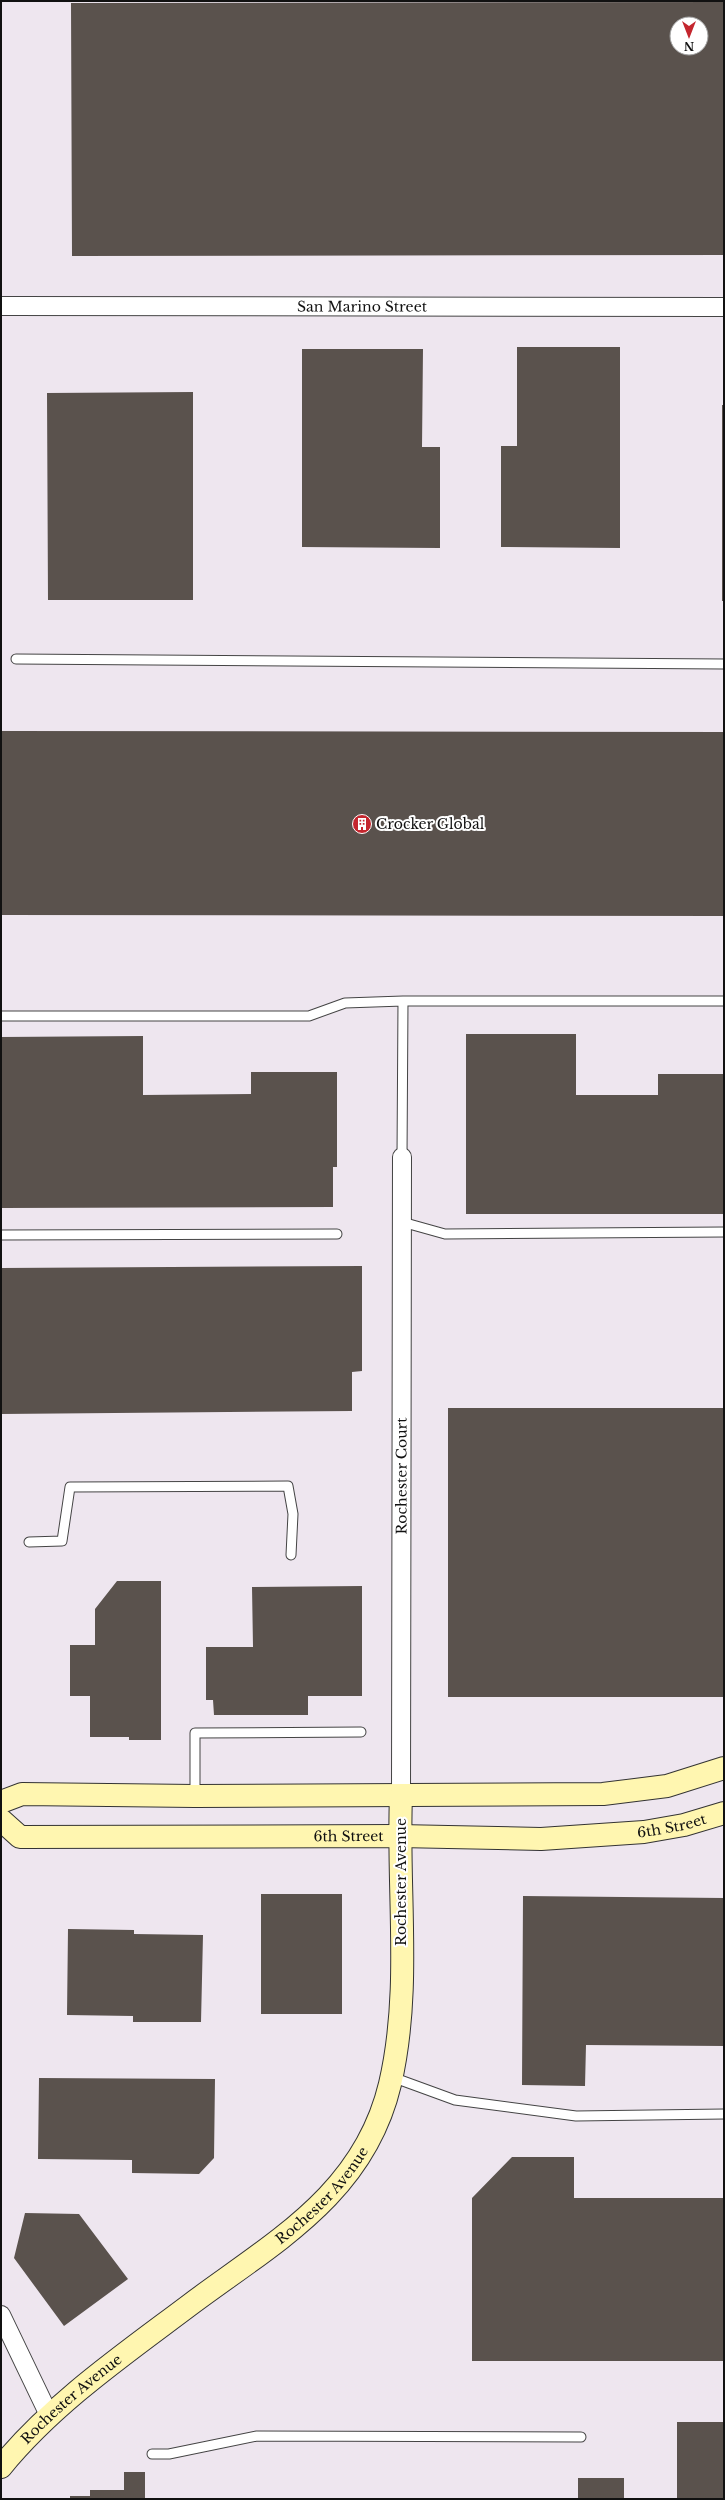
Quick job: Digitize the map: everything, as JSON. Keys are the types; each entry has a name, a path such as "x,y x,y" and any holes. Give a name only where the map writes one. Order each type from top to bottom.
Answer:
{"main road":[{"path":"1,1802 22,1794 401,1796 603,1794 667,1786 724,1768"},
{"name":"Rochester Avenue","path":"1,2467 17,2447 49,2415 191,2304 290,2234 326,2200 355,2163 378,2122 392,2077 400,2031 402,1996 399,1836 401,1796"},
{"name":"6th Street","path":"1,1820 20,1837 399,1836 541,1839 593,1837 650,1831 684,1825 724,1813"}],"street":[{"name":"San Marino Street","path":"1,306 724,307"},
{"name":"Rochester Court","path":"401,1796 402,1157"},
{"path":"1,2315 49,2415"}],"lane":[{"path":"16,660 724,664"},
{"path":"402,1157 403,1001"},
{"path":"1,1016 309,1016 345,1003 403,1001 724,1001"},
{"path":"402,1222 445,1234 724,1232"},
{"path":"1,1235 338,1234"},
{"path":"29,1542 62,1541 70,1487 288,1486 293,1514 291,1556"},
{"path":"195,1796 195,1734 361,1732"},
{"path":"392,2077 455,2100 576,2116 724,2114"},
{"path":"152,2454 169,2454 257,2436 581,2436"}],"shaded area":[{"path":"1,1 724,1 724,2499 1,2499"}],"building":[{"path":"724,2 724,255 72,256 71,3"},
{"path":"517,347 620,347 620,548 501,547 501,446 517,446"},
{"path":"302,349 423,349 422,447 440,447 440,548 302,547"},
{"path":"193,392 193,600 48,600 47,393"},
{"path":"722,405 724,405 724,601 722,601"},
{"name":"Crocker Global","path":"1,731 724,732 724,916 1,915"},
{"path":"466,1034 576,1034 576,1095 658,1095 658,1074 724,1074 724,1214 466,1214"},
{"path":"143,1036 143,1095 251,1094 251,1072 337,1072 337,1167 333,1167 333,1207 1,1208 1,1037"},
{"path":"362,1266 362,1371 352,1372 352,1411 1,1414 1,1268"},
{"path":"448,1408 724,1408 724,1697 448,1697"},
{"path":"117,1581 161,1581 161,1740 129,1740 129,1737 90,1737 90,1696 70,1696 70,1645 95,1645 95,1609"},
{"path":"362,1586 362,1696 308,1696 308,1715 214,1715 213,1700 206,1700 206,1647 253,1647 252,1587"},
{"path":"261,1894 342,1894 342,2014 261,2014"},
{"path":"523,1896 724,1898 724,2046 586,2045 585,2086 522,2085"},
{"path":"68,1929 134,1930 134,1934 203,1935 201,2022 133,2022 133,2016 67,2015"},
{"path":"39,2078 215,2079 214,2158 199,2174 132,2173 132,2160 38,2159"},
{"path":"512,2157 574,2157 574,2198 724,2198 724,2361 472,2361 472,2198"},
{"path":"25,2213 79,2214 128,2279 64,2326 14,2258"},
{"path":"677,2422 724,2422 724,2499 677,2499"},
{"path":"124,2472 145,2472 145,2499 70,2499 70,2496 90,2496 90,2490 124,2490"},
{"path":"578,2478 624,2478 624,2499 578,2499"}],"place":[{"name":"Crocker Global","path":"362,824"}]}
